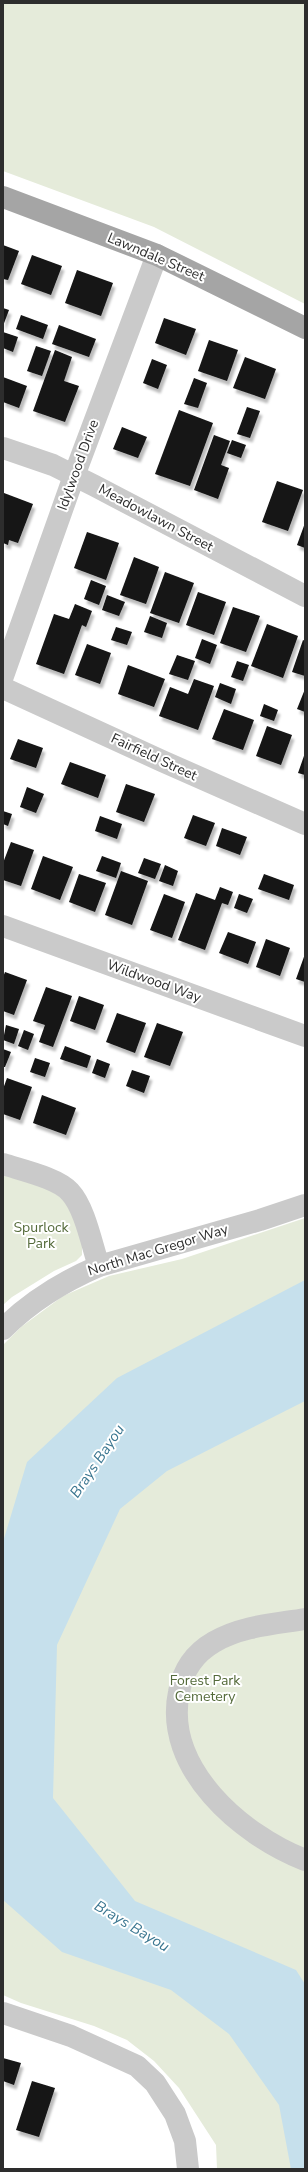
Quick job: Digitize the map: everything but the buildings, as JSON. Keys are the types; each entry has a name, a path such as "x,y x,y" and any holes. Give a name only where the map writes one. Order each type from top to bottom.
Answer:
{"main road":[{"name":"Lawndale Street","path":"3,197 157,256 305,328"}],"street":[{"name":"Idylwood Drive","path":"3,676 74,476 157,256"},
{"name":"Meadowlawn Street","path":"3,448 53,465 305,596"},
{"name":"Fairfield Street","path":"3,688 162,761 305,824"},
{"name":"Wildwood Way","path":"3,926 305,1036"},
{"path":"3,1164 57,1183 70,1192 80,1208 99,1266"},
{"name":"North Mac Gregor Way","path":"3,1330 21,1311 46,1293 75,1276 99,1266 260,1220 305,1205"},
{"path":"305,1619 235,1631 214,1642 195,1657 182,1678 177,1703 177,1727 184,1752 197,1777 230,1813 256,1835 280,1850 305,1860"},
{"path":"3,2013 71,2036 137,2066 155,2083 175,2114 185,2141 188,2169"}],"green space":[{"path":"3,3 305,3 305,304 154,227 3,171"},
{"name":"Spurlock Park","path":"3,1173 45,1187 65,1200 73,1212 82,1244 82,1255 76,1261 54,1271 12,1297 3,1305"},
{"name":"Forest Park Cemetery","path":"305,1218 305,2169 217,2169 216,2145 179,2088 154,2061 127,2040 94,2026 21,2003 3,1995 3,1345 21,1327 63,1296 109,1276 182,1259"}],"water":[{"name":"Brays Bayou","path":"305,1280 305,1401 167,1471 120,1509 57,1645 53,1798 135,1901 296,1970 305,1984 305,2169 291,2169 279,2105 229,2034 171,1990 62,1952 3,1900 3,1542 27,1462 117,1378"}]}
